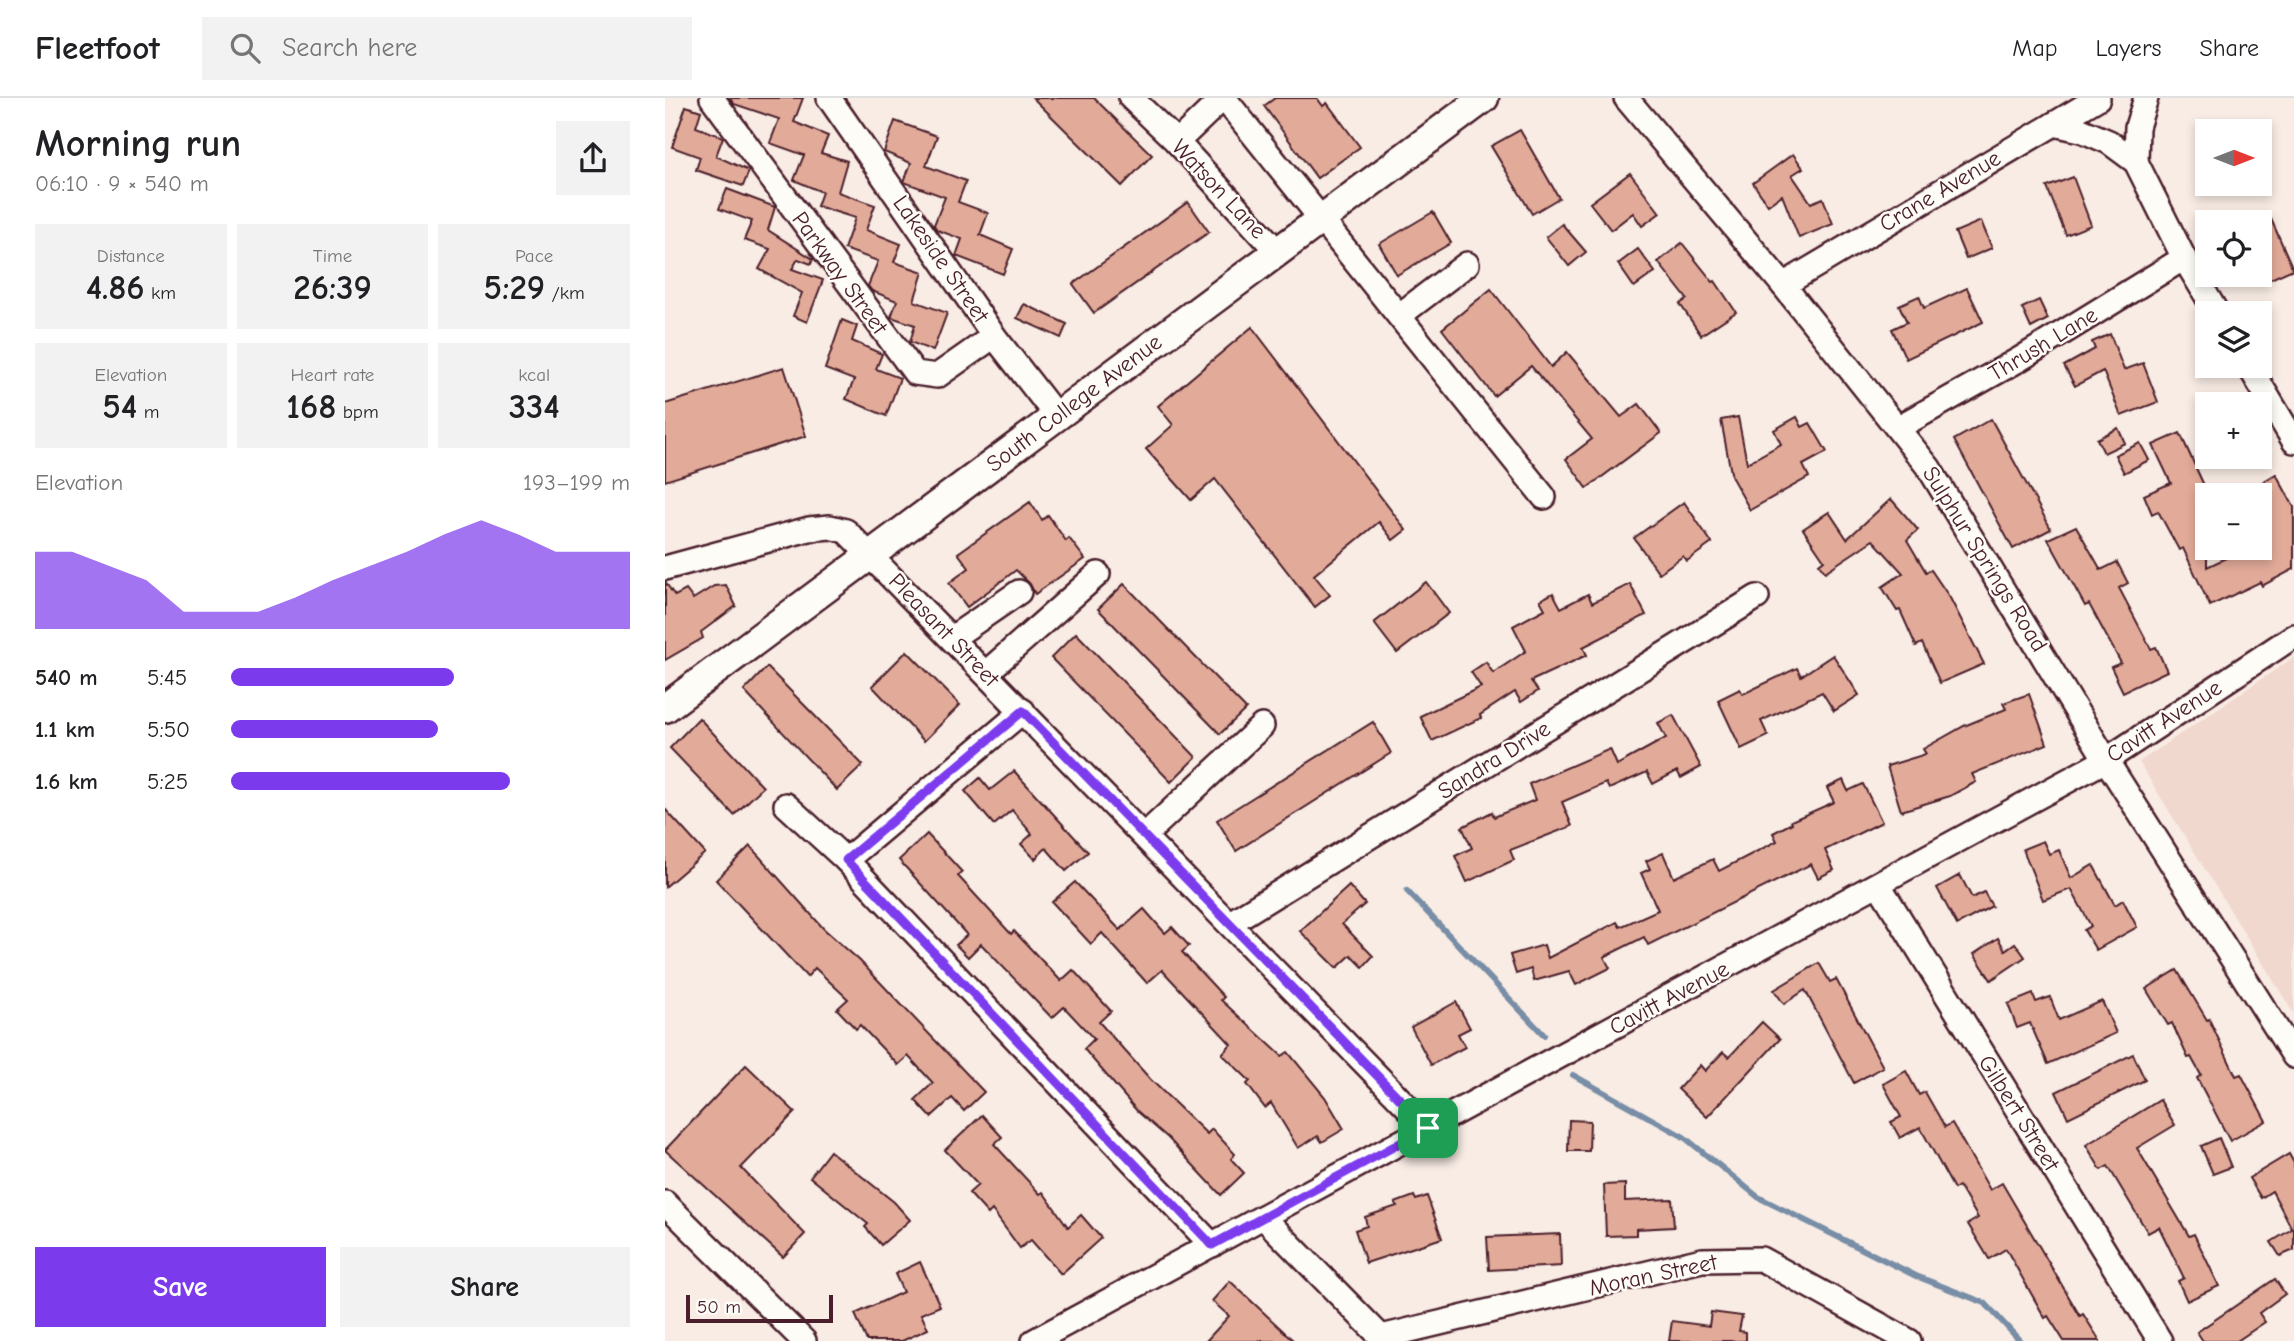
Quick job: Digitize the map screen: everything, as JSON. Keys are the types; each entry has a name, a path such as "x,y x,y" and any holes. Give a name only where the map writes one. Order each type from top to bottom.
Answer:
{"main road":[{"name":"South College Avenue","path":"665,708 1322,216 1484,98"}],"street":[{"name":"Parkway Street","path":"712,98 915,373 937,376 994,336"},
{"name":"Lakeside Street","path":"829,98 994,336 1057,417"},
{"name":"Watson Lane","path":"1131,98 1177,142 1277,251"},
{"path":"1177,142 1224,98 1322,216 1544,497"},
{"name":"Sulphur Springs Road","path":"1626,98 1899,427 1960,514 2106,760 2294,1056"},
{"name":"Crane Avenue","path":"1783,285 2098,98"},
{"path":"2136,162 2137,127 2147,98"},
{"path":"2053,124 2081,130 2109,142 2136,162 2184,258 2210,301"},
{"name":"Thrush Lane","path":"1899,427 2020,359 2184,258"},
{"path":"1400,315 1467,264"},
{"path":"2256,378 2294,441"},
{"name":"Pleasant Street","path":"665,568 763,539 830,527 846,531 1428,1128"},
{"path":"986,673 1098,574"},
{"path":"952,638 1019,592"},
{"name":"Sandra Drive","path":"1230,923 1757,597"},
{"name":"Cavitt Avenue","path":"1034,1341 2106,760 2294,636"},
{"path":"846,860 1023,711"},
{"path":"1145,835 1262,726"},
{"path":"786,805 846,860 1212,1245"},
{"name":"Gilbert Street","path":"1879,885 2160,1341"},
{"path":"665,1203 804,1341"},
{"path":"1263,1217 1383,1339"},
{"name":"Moran Street","path":"1383,1339 1702,1260 1761,1259 1909,1341"}],"shaded area":[{"path":"2294,657 2294,1014 2139,762"}],"building":[{"path":"729,98 803,98 794,122 828,136 821,153 847,161 838,192 875,205 866,230 901,244 894,262 923,272 914,301 947,313 933,351 910,342 915,325 891,317 897,301 872,291 868,286 878,261 844,249 855,218 817,206 822,192 794,180 804,155 770,143 779,119 734,104"},
{"path":"1033,98 1094,98 1152,155 1122,186"},
{"path":"1275,98 1317,98 1323,106 1327,103 1360,147 1317,178 1264,106"},
{"path":"686,106 701,111 696,127 723,137 716,156 749,171 743,186 696,170 700,157 672,147"},
{"path":"895,121 937,136 926,166 966,181 958,202 988,213 980,235 1013,249 1003,274 956,256 962,239 937,230 934,225 945,197 904,182 911,163 884,152"},
{"path":"1520,130 1559,198 1532,214 1491,146"},
{"path":"1793,154 1803,168 1792,175 1811,203 1823,198 1833,224 1799,238 1782,195 1768,205 1753,183"},
{"path":"1630,173 1660,213 1642,226 1633,213 1611,230 1590,203"},
{"path":"2073,177 2091,225 2066,235 2047,187"},
{"path":"727,189 775,207 768,230 813,259 811,264 798,259 792,269 823,280 807,322 793,316 802,293 759,269 770,249 744,240 752,221 719,209"},
{"path":"1188,202 1209,232 1094,313 1073,284"},
{"path":"1433,212 1451,243 1397,275 1379,244"},
{"path":"1981,221 1992,248 1966,259 1955,232"},
{"path":"2272,221 2293,269 2272,278"},
{"path":"1562,224 1586,252 1569,266 1546,237"},
{"path":"1682,243 1713,282 1715,281 1736,312 1701,335 1680,304 1687,299 1658,262"},
{"path":"1638,249 1655,272 1634,287 1618,264"},
{"path":"1967,288 1983,322 1906,359 1892,329 1907,322 1899,305 1919,296 1924,308"},
{"path":"1491,289 1551,367 1567,352 1621,417 1639,404 1661,433 1587,488 1566,459 1592,439 1531,366 1494,396 1442,329"},
{"path":"2039,300 2048,319 2031,328 2022,308"},
{"path":"1024,304 1067,324 1061,338 1017,318"},
{"path":"842,320 857,326 852,341 882,354 876,369 900,378 886,416 846,399 854,380 825,369"},
{"path":"1252,327 1406,530 1393,540 1379,522 1314,575 1330,595 1315,607 1215,479 1191,500 1146,449 1173,425 1158,406"},
{"path":"2110,334 2124,370 2143,363 2158,402 2121,416 2103,371 2075,386 2064,366 2095,349 2092,342"},
{"path":"784,367 806,436 665,481 665,404"},
{"path":"1738,417 1747,463 1781,444 1774,430 1797,417 1802,427 1810,423 1827,452 1803,465 1809,477 1750,510 1732,478 1721,420"},
{"path":"1991,419 2051,529 2013,549 1954,440"},
{"path":"2118,428 2125,443 2104,453 2097,439"},
{"path":"2180,433 2203,483 2195,483 2195,560 2207,560 2207,567 2222,560 2272,560 2272,483 2261,483 2276,474 2294,507 2294,569 2262,586 2260,582 2210,606 2183,548 2179,550 2158,511 2152,514 2144,495 2171,483 2153,445"},
{"path":"2140,443 2149,460 2124,473 2115,455"},
{"path":"1891,499 1918,530 1907,540 1926,572 1931,570 1950,598 1984,664 1940,683 1922,643 1916,646 1900,610 1897,611 1882,587 1903,573 1873,540 1825,572 1819,564 1824,560 1803,529 1829,512 1847,539"},
{"path":"1030,502 1042,520 1048,515 1066,541 1069,538 1085,559 1035,594 1030,584 1016,570 967,607 949,583 969,568 958,553"},
{"path":"1684,502 1712,543 1687,561 1683,556 1659,573 1634,538"},
{"path":"2076,526 2101,570 2117,562 2128,583 2119,588 2151,649 2156,647 2167,671 2123,692 2111,667 2121,663 2089,604 2085,606 2048,539"},
{"path":"665,582 675,596 686,590 693,599 714,586 726,585 736,606 701,632 703,638 665,660"},
{"path":"1426,582 1449,613 1397,653 1374,623"},
{"path":"1124,584 1246,709 1220,734 1098,609"},
{"path":"1630,584 1646,615 1583,647 1587,655 1531,681 1538,691 1521,702 1515,692 1480,715 1481,718 1432,741 1420,716 1481,687 1471,672 1486,662 1493,673 1526,651 1513,626 1545,609 1540,600 1553,593 1561,608 1588,594 1592,603"},
{"path":"1076,633 1196,757 1171,782 1051,658"},
{"path":"907,651 960,705 924,741 872,686"},
{"path":"1833,655 1859,695 1834,711 1822,692 1761,721 1768,736 1741,749 1718,700 1740,689 1743,694 1797,668 1801,676"},
{"path":"767,667 863,765 837,790 744,691"},
{"path":"2029,694 2047,744 1972,774 1976,782 1950,796 1901,811 1887,766 1926,754 1923,749 1964,726 2006,709 2003,703"},
{"path":"1673,715 1701,767 1681,778 1677,771 1653,784 1647,772 1609,789 1606,783 1562,802 1572,826 1510,850 1514,860 1467,882 1455,856 1472,848 1462,827 1492,812 1494,817 1535,800 1529,784 1610,749 1617,765 1666,738 1658,723"},
{"path":"699,718 763,787 734,815 670,748"},
{"path":"1373,722 1391,753 1236,851 1217,820"},
{"path":"1014,771 1088,852 1066,871 1046,848 1035,859 1021,844 1032,834 1012,810 994,825 965,791 980,778 990,790"},
{"path":"1843,780 1848,791 1863,784 1882,822 1825,850 1834,870 1818,878 1811,864 1648,945 1644,937 1604,957 1610,968 1576,985 1569,971 1534,981 1531,969 1516,974 1510,955 1544,945 1548,958 1617,922 1620,927 1658,910 1641,873 1650,869 1646,861 1663,853 1674,878 1713,859 1719,871 1777,841 1773,833 1792,823 1791,821 1834,802 1827,788"},
{"path":"665,809 705,853 665,887"},
{"path":"927,834 962,872 958,876 1011,934 1014,931 1061,981 1073,970 1111,1011 1099,1022 1151,1080 1207,1134 1212,1129 1235,1154 1231,1159 1244,1173 1221,1195 1168,1138 1137,1111 1084,1049 1094,1039 1064,1007 1052,1018 981,944 968,957 956,945 967,935 899,860"},
{"path":"2043,841 2049,854 2059,850 2071,878 2093,865 2115,905 2123,900 2137,927 2096,950 2084,930 2091,926 2071,889 2043,900 2023,849"},
{"path":"750,846 824,929 860,961 984,1092 964,1111 952,1098 931,1117 915,1100 933,1083 908,1056 898,1065 860,1025 856,1029 837,1009 848,999 815,968 807,977 716,880"},
{"path":"1960,875 1972,898 1984,892 1992,906 1957,925 1937,888"},
{"path":"1075,882 1120,930 1144,909 1165,933 1172,927 1189,946 1182,952 1224,997 1221,1000 1282,1056 1288,1052 1325,1097 1344,1129 1322,1142 1318,1136 1298,1148 1271,1103 1265,1108 1247,1084 1250,1081 1222,1054 1231,1044 1162,970 1147,983 1102,933 1091,944 1052,902"},
{"path":"1349,886 1365,904 1342,924 1373,956 1363,967 1351,955 1337,968 1300,931"},
{"path":"1998,938 2005,950 2015,943 2025,957 1991,980 1974,954"},
{"path":"1819,963 1830,982 1836,979 1883,1067 1854,1083 1805,990 1784,1004 1774,990"},
{"path":"2177,970 2207,1020 2209,1019 2236,1076 2241,1074 2266,1121 2230,1141 2197,1078 2201,1075 2191,1057 2188,1058 2172,1023 2168,1025 2146,989"},
{"path":"2033,994 2036,1002 2050,997 2059,1020 2102,1001 2116,1033 2048,1064 2030,1023 2017,1028 2008,1004"},
{"path":"1456,1002 1470,1028 1458,1034 1465,1047 1431,1065 1411,1027"},
{"path":"1762,1022 1780,1039 1707,1117 1678,1089 1700,1065 1705,1071 1723,1052 1729,1057"},
{"path":"2133,1054 2145,1080 2068,1118 2056,1092"},
{"path":"746,1065 795,1112 741,1168 805,1234 783,1257 665,1150"},
{"path":"1906,1071 1919,1095 1925,1092 1945,1127 1952,1123 1990,1190 2002,1183 2080,1316 2083,1314 2100,1341 2064,1341 2048,1316 2045,1318 2006,1249 1989,1259 1968,1224 1978,1218 1959,1186 1954,1189 1920,1127 1900,1138 1891,1122 1901,1117 1883,1084"},
{"path":"2160,1100 2175,1125 2137,1148 2189,1236 2194,1234 2219,1286 2187,1301 2178,1281 2184,1278 2159,1227 2148,1233 2108,1166 2101,1170 2086,1145"},
{"path":"982,1115 1002,1137 994,1144 1040,1194 1043,1192 1068,1227 1081,1215 1101,1238 1061,1274 1031,1240 1020,1248 992,1210 988,1214 969,1193 978,1185 945,1150"},
{"path":"1569,1120 1590,1121 1589,1151 1568,1151"},
{"path":"2219,1138 2231,1167 2213,1174 2201,1146"},
{"path":"830,1151 894,1202 910,1220 881,1245 865,1227 868,1224 810,1177"},
{"path":"2289,1154 2294,1163 2294,1250 2280,1256 2271,1242 2292,1229 2272,1191 2261,1198 2249,1178"},
{"path":"1625,1184 1625,1201 1672,1199 1674,1227 1636,1229 1636,1235 1606,1236 1604,1185"},
{"path":"1414,1196 1416,1200 1427,1196 1442,1238 1366,1263 1355,1230 1367,1226 1365,1217 1397,1206 1395,1203"},
{"path":"1560,1234 1561,1266 1489,1270 1487,1237"},
{"path":"920,1262 940,1306 921,1314 928,1329 902,1341 867,1341 855,1314 903,1292 895,1274"},
{"path":"2275,1279 2285,1294 2259,1313 2265,1322 2237,1341 2203,1341 2197,1332"},
{"path":"1230,1281 1294,1341 1206,1341 1229,1316 1212,1301"},
{"path":"1711,1312 1742,1316 1739,1331 1746,1332 1746,1341 1669,1341 1672,1321 1709,1326"}],"waterway":[{"path":"1407,891 1544,1035"},
{"path":"1573,1075 1684,1137 1758,1197 1916,1276 1985,1303 2020,1341"}],"route":[{"path":"1023,711 1428,1128 1212,1245 846,860 1023,711"}]}
